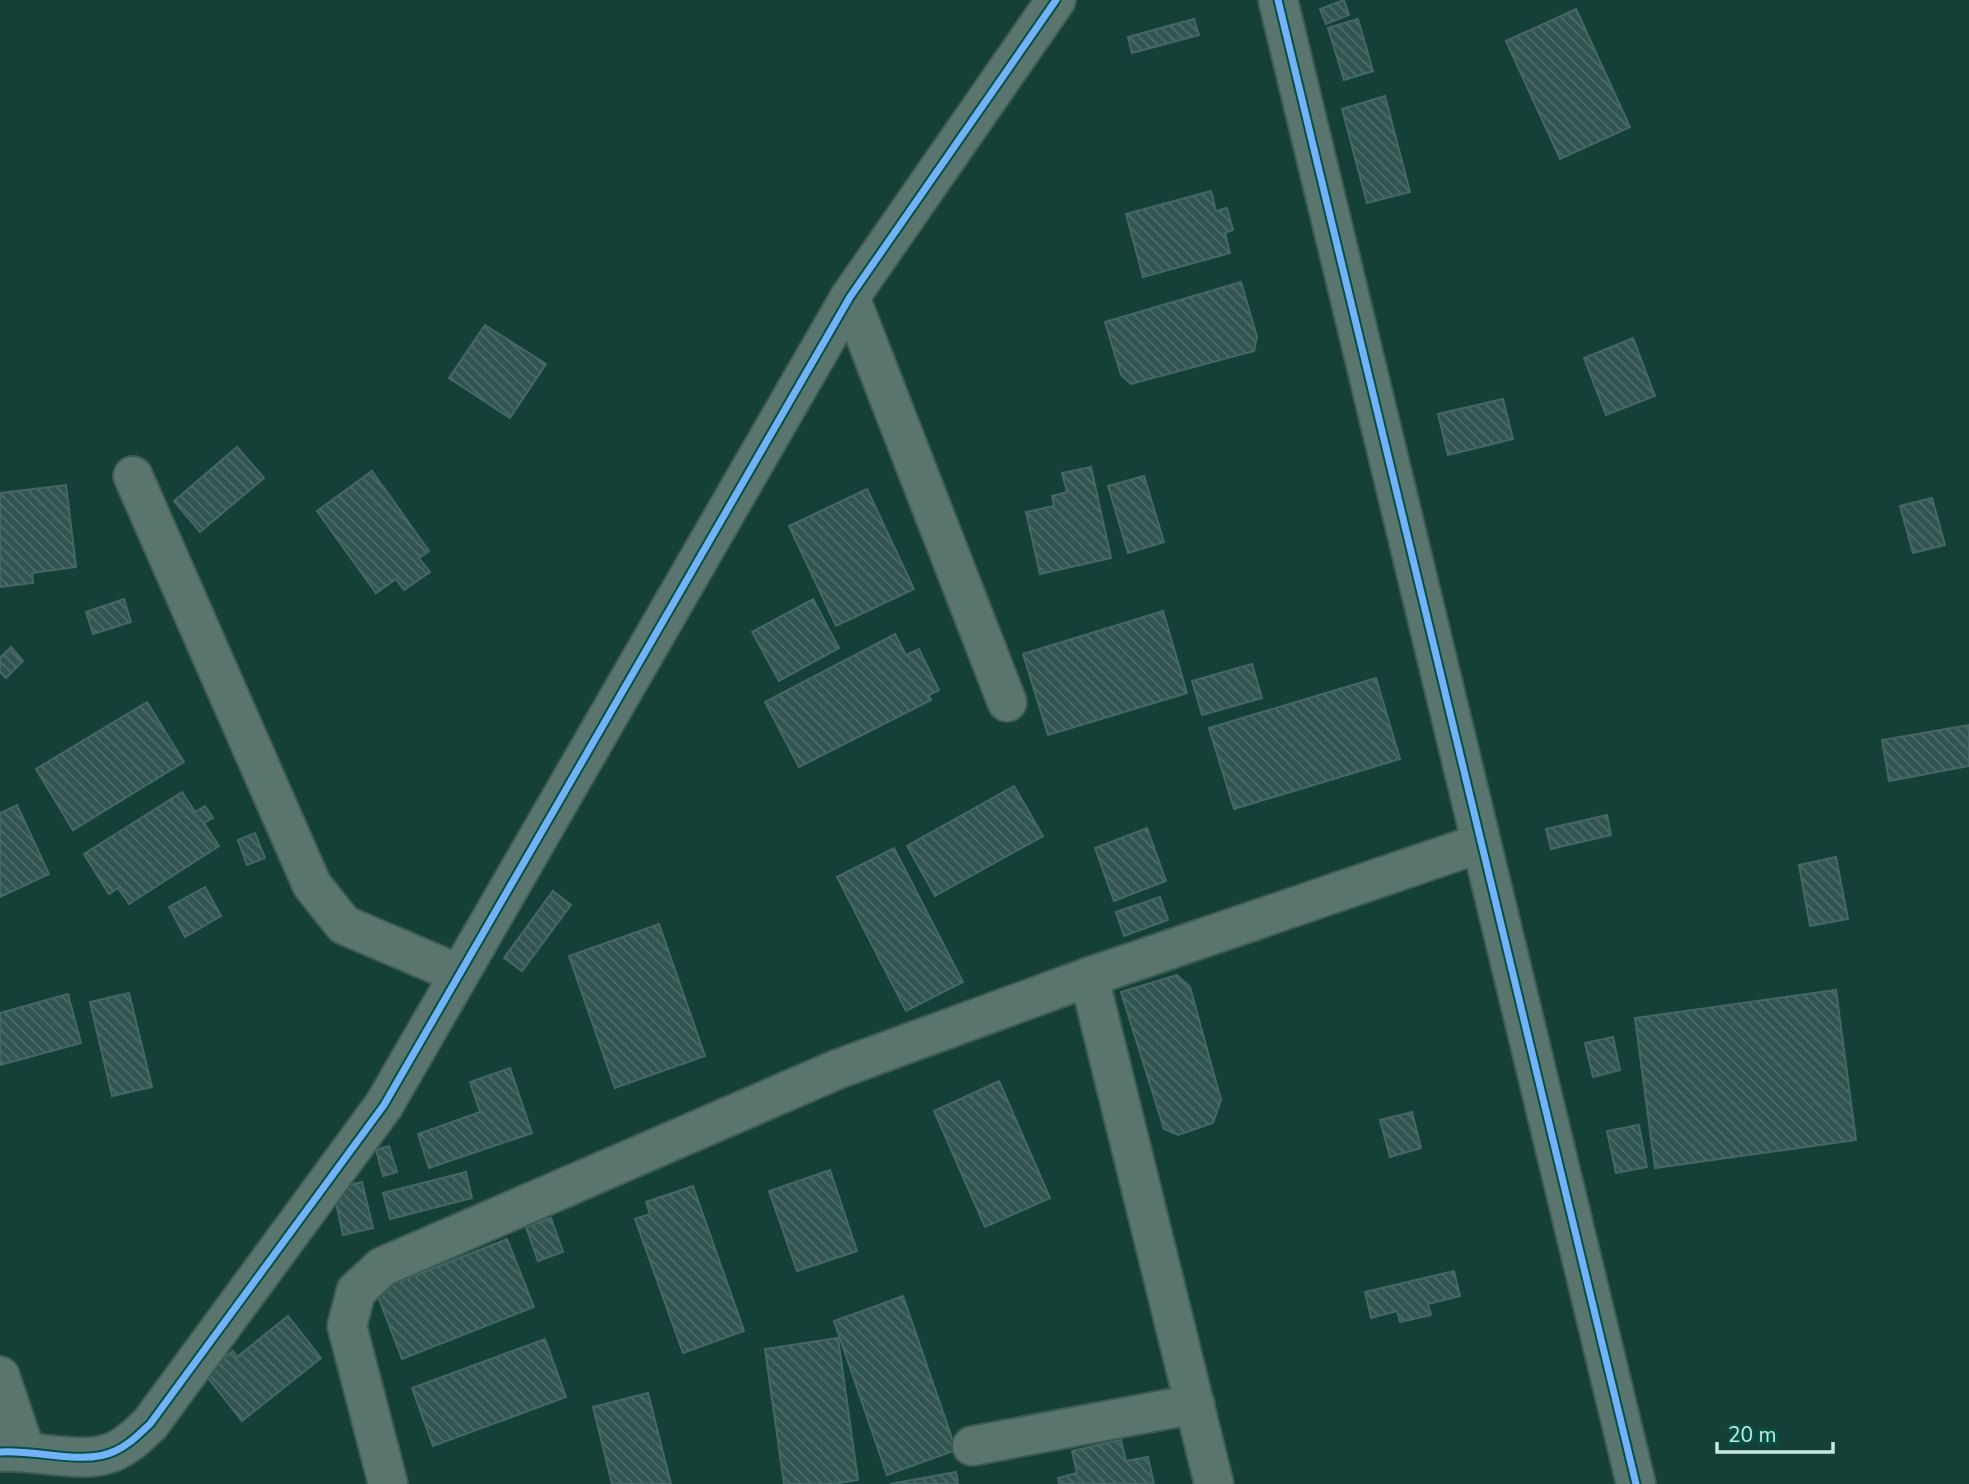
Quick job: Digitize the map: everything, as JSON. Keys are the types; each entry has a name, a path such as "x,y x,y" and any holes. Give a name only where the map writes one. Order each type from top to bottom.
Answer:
{"street":[{"path":"0,1376 13,1451 86,1458 113,1453 150,1424 384,1105 850,297 1056,0"},
{"path":"1278,0 1636,1484"},
{"path":"850,297 1007,702"},
{"path":"132,476 312,885 344,925 459,974"},
{"path":"388,1484 347,1326 356,1291 382,1267 838,1069 1089,977 1481,843"},
{"path":"1089,977 1214,1484"},
{"path":"972,1446 1195,1404"},
{"path":"108,1484 126,1445"}],"building":[{"path":"1344,0 1349,15 1326,24 1320,9"},
{"path":"1576,9 1630,127 1560,159 1506,41"},
{"path":"1194,19 1199,35 1132,53 1128,37"},
{"path":"1358,19 1373,71 1344,80 1328,28"},
{"path":"1385,96 1410,192 1367,203 1342,109"},
{"path":"1211,191 1216,211 1227,208 1233,230 1225,233 1230,253 1143,277 1126,214"},
{"path":"1241,282 1257,337 1254,351 1131,384 1121,375 1105,322"},
{"path":"485,325 546,364 510,418 449,378"},
{"path":"1633,338 1655,396 1606,415 1584,358"},
{"path":"1503,399 1513,439 1448,455 1438,414"},
{"path":"237,447 264,478 200,532 174,501"},
{"path":"1091,467 1111,558 1040,574 1026,512 1054,506 1052,496 1067,492 1062,473"},
{"path":"372,471 429,551 419,558 430,572 404,590 396,579 376,593 317,511"},
{"path":"1144,476 1164,542 1128,553 1108,486"},
{"path":"66,485 76,567 32,573 33,583 0,587 0,493"},
{"path":"867,489 914,589 836,626 789,526"},
{"path":"1932,498 1945,545 1913,553 1900,506"},
{"path":"124,599 131,622 93,634 86,612"},
{"path":"813,599 839,648 779,681 752,632"},
{"path":"1163,611 1187,693 1048,735 1023,654"},
{"path":"895,634 906,655 919,649 939,690 929,695 931,700 799,767 765,702"},
{"path":"11,647 23,661 6,678 0,672 0,658"},
{"path":"1252,664 1262,698 1202,715 1192,681"},
{"path":"1376,678 1400,759 1234,809 1209,728"},
{"path":"147,702 184,762 73,830 36,769"},
{"path":"1969,725 1969,766 1889,781 1882,740"},
{"path":"1014,786 1043,836 935,896 907,846"},
{"path":"182,792 195,812 205,806 213,818 204,823 219,846 129,904 118,888 109,894 84,854"},
{"path":"17,805 49,874 0,897 0,813"},
{"path":"1607,815 1611,835 1551,849 1546,829"},
{"path":"1147,828 1166,881 1114,901 1095,848"},
{"path":"255,833 265,858 247,865 238,840"},
{"path":"894,848 963,982 906,1011 837,877"},
{"path":"1836,857 1848,919 1810,926 1799,865"},
{"path":"205,887 221,916 185,937 169,907"},
{"path":"553,891 571,905 522,971 504,958"},
{"path":"1160,897 1168,920 1124,936 1116,912"},
{"path":"659,924 705,1056 615,1088 569,956"},
{"path":"1177,975 1190,987 1221,1100 1213,1123 1178,1135 1164,1129 1121,992"},
{"path":"1836,990 1856,1140 1655,1168 1635,1018"},
{"path":"129,993 152,1087 112,1096 90,1002"},
{"path":"68,994 81,1043 0,1065 0,1013"},
{"path":"1613,1037 1620,1070 1593,1077 1585,1043"},
{"path":"510,1068 532,1133 429,1168 418,1134 480,1112 470,1082"},
{"path":"999,1081 1050,1198 985,1227 934,1111"},
{"path":"1412,1112 1421,1148 1390,1157 1380,1120"},
{"path":"1639,1125 1647,1167 1616,1173 1607,1131"},
{"path":"389,1146 397,1172 383,1176 376,1150"},
{"path":"830,1170 857,1251 797,1271 769,1191"},
{"path":"466,1172 472,1198 390,1219 383,1193"},
{"path":"362,1182 373,1228 343,1235 333,1189"},
{"path":"693,1186 744,1331 683,1353 635,1219 650,1214 646,1202"},
{"path":"551,1218 563,1252 538,1261 526,1227"},
{"path":"507,1239 534,1307 402,1359 376,1291"},
{"path":"1454,1271 1460,1296 1428,1304 1431,1315 1400,1322 1397,1311 1371,1318 1365,1292"},
{"path":"903,1296 956,1450 887,1475 834,1321"},
{"path":"288,1316 321,1358 242,1421 204,1373 233,1351 237,1357"},
{"path":"838,1338 858,1480 834,1484 784,1484 765,1349"},
{"path":"545,1339 566,1397 433,1446 412,1388"},
{"path":"648,1393 671,1484 612,1484 593,1407"},
{"path":"1121,1440 1126,1461 1148,1457 1154,1484 1059,1484 1058,1478 1077,1473 1072,1451"},
{"path":"956,1472 958,1484 890,1484"}],"cycle path":[{"path":"0,1452 89,1457 115,1451 138,1435 150,1424 384,1105 850,297 1056,0"},
{"path":"1278,0 1636,1484"}]}
